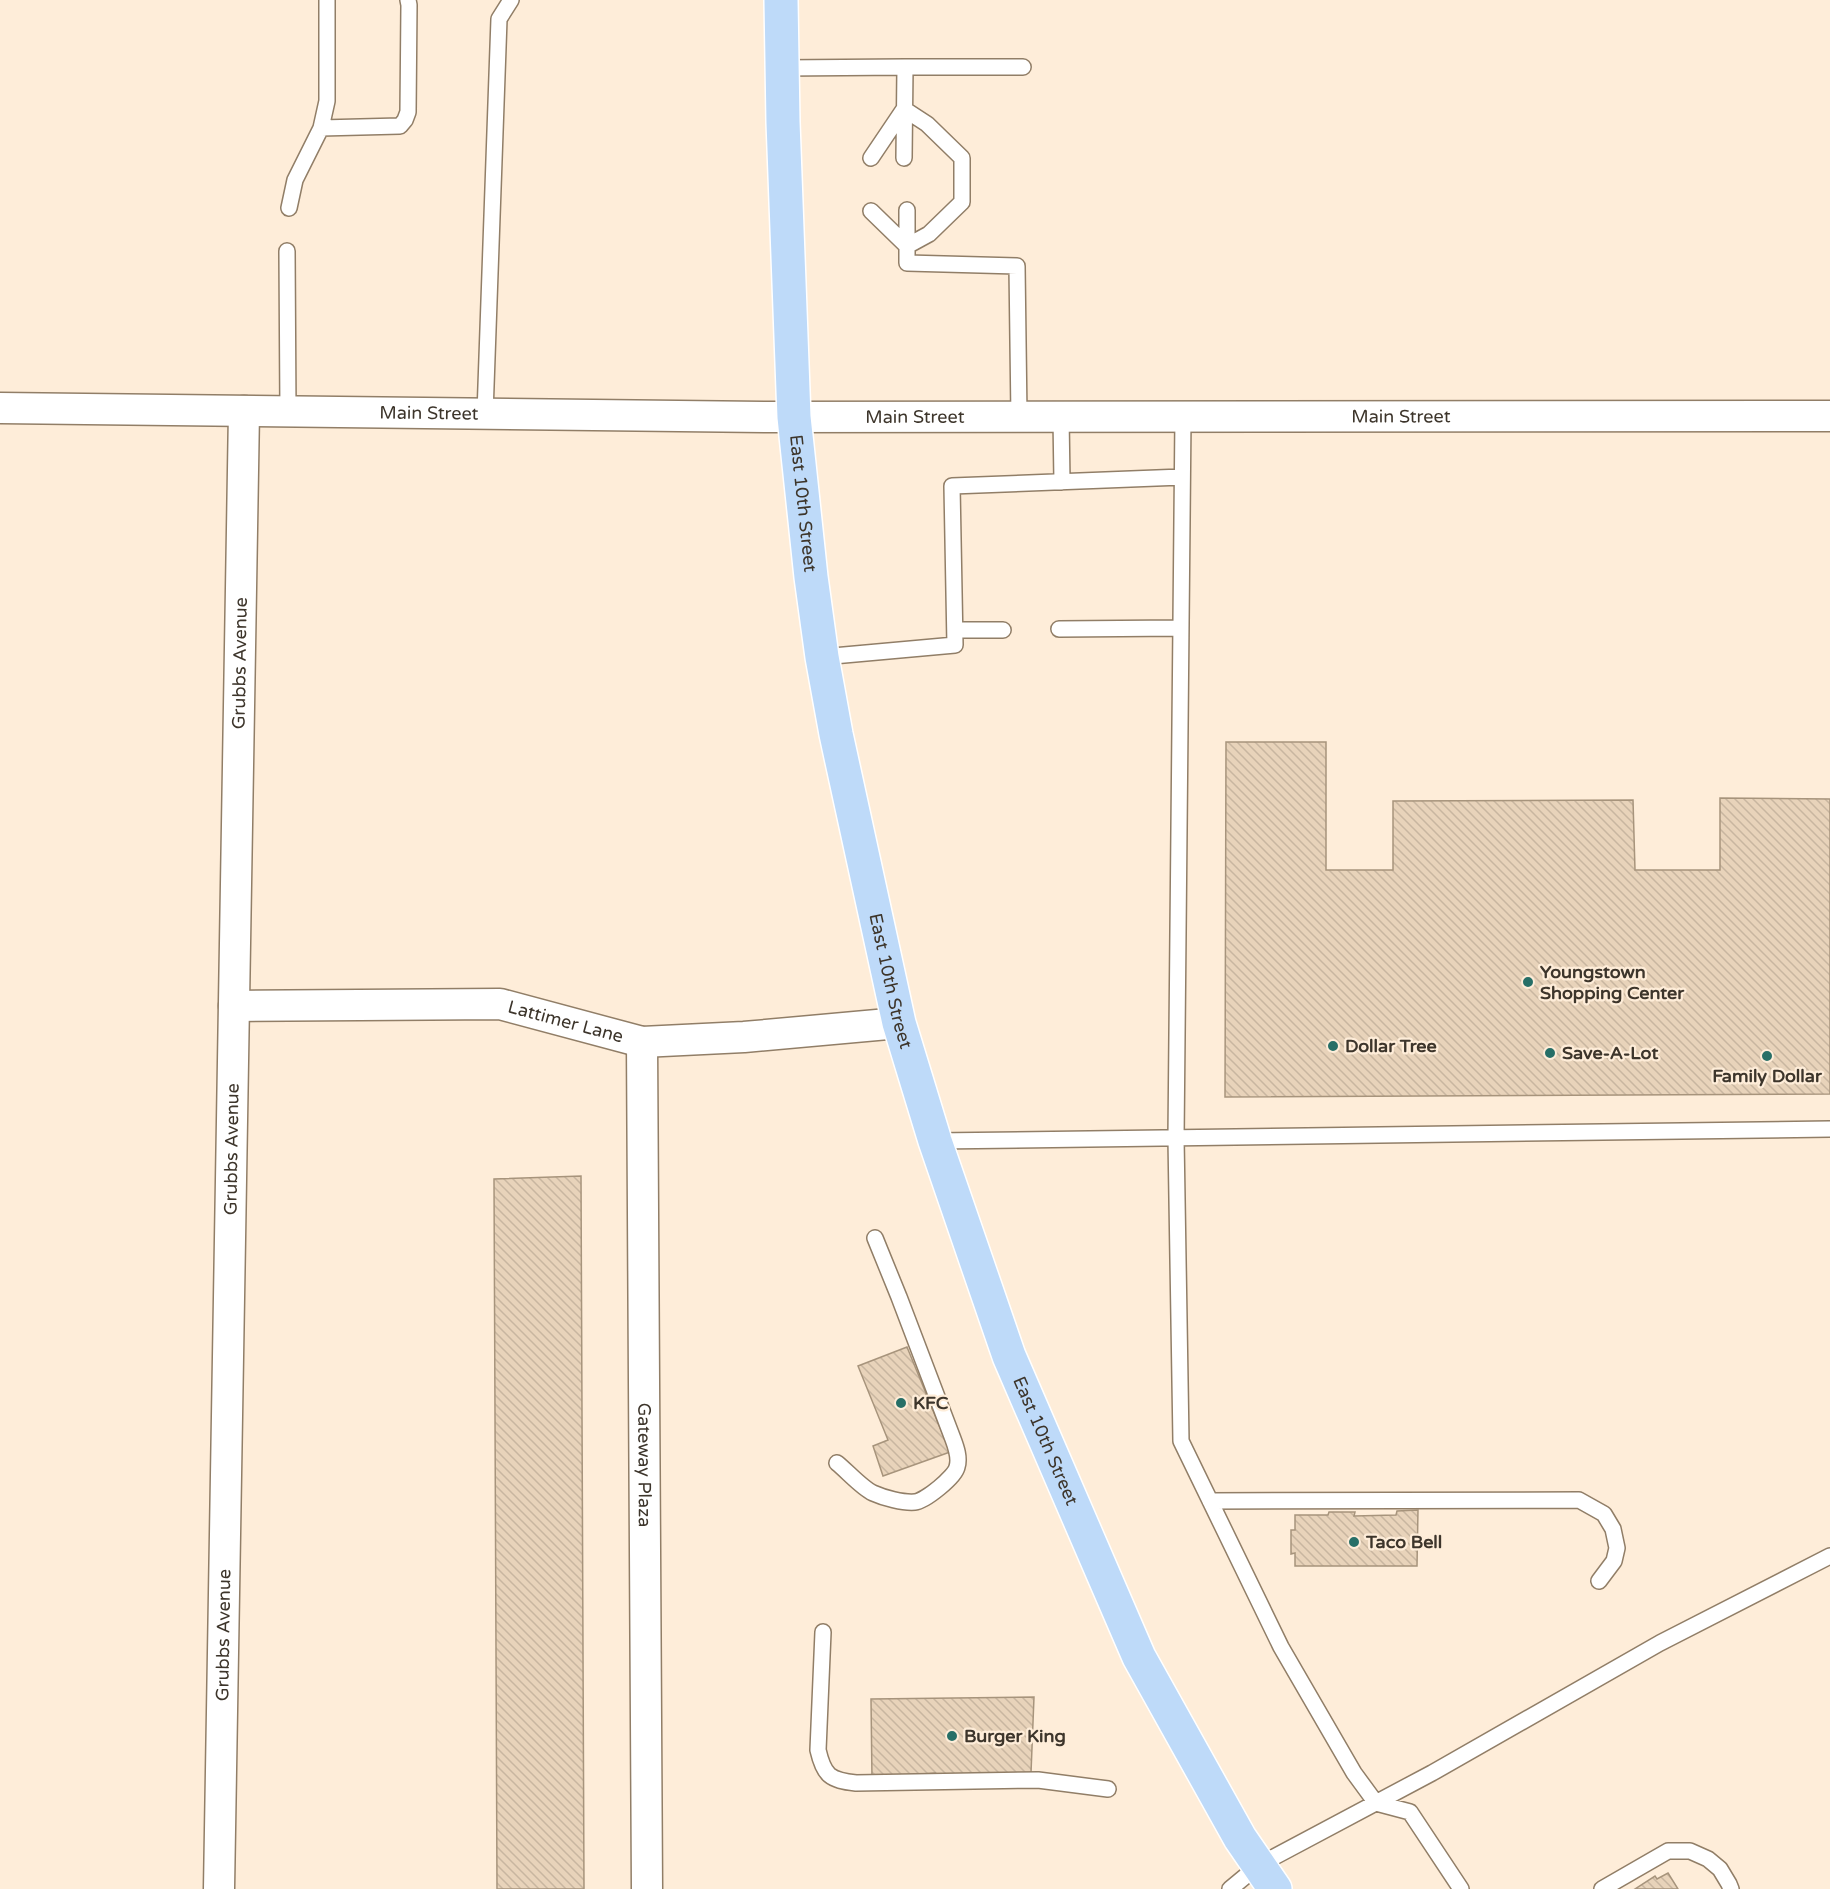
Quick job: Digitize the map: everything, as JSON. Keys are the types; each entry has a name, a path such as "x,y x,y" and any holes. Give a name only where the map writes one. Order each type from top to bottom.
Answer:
{"main road":[{"name":"East 10th Street","path":"781,0 795,417 811,577 836,734 898,1023 935,1142 1009,1356 1139,1657 1240,1838 1267,1877"}],"street":[{"name":"Main Street","path":"0,408 795,417 1830,416"},
{"name":"Grubbs Avenue","path":"219,1889 244,411"},
{"name":"Lattimer Lane","path":"234,1006 500,1004 642,1042 754,1036 898,1023"},
{"name":"Gateway Plaza","path":"642,1042 647,1889"}],"lane":[{"path":"289,208 295,180 321,128 327,101 327,0"},
{"path":"321,128 400,126 405,120 408,112 408,0"},
{"path":"484,414 499,20 511,0"},
{"path":"904,67 904,158"},
{"path":"782,68 1023,67"},
{"path":"871,158 904,109"},
{"path":"904,109 927,124 962,158 962,202 929,234 907,246"},
{"path":"906,210 907,262 1017,266 1018,417"},
{"path":"871,211 907,246"},
{"path":"287,251 288,412"},
{"path":"1061,417 1062,482"},
{"path":"1183,417 1176,1138 1181,1441 1281,1647 1354,1773 1376,1803 1410,1812 1461,1889"},
{"path":"822,657 955,645 952,486 1182,477"},
{"path":"1059,629 1180,628"},
{"path":"956,630 1003,630"},
{"path":"935,1142 1830,1130"},
{"path":"837,1463 872,1493 897,1500 916,1502 950,1478 957,1467 958,1452 874,1238"},
{"path":"1210,1501 1579,1500 1604,1514 1613,1529 1617,1548 1614,1561 1599,1581"},
{"path":"1230,1889 1267,1877 1376,1803 1660,1643 1830,1556"},
{"path":"823,1632 818,1750 823,1768 838,1781 856,1783 1038,1780 1108,1789"},
{"path":"1602,1889 1668,1851 1690,1851 1708,1859 1720,1869 1731,1889"}],"building":[{"name":"Youngstown Shopping Center","path":"1226,742 1326,742 1326,870 1393,870 1393,801 1633,800 1635,870 1720,870 1720,798 1830,799 1830,1094 1225,1097"},
{"path":"581,1176 584,1889 497,1889 494,1179"},
{"name":"KFC","path":"907,1347 950,1452 883,1476 873,1446 888,1440 858,1366"},
{"name":"Taco Bell","path":"1418,1510 1417,1566 1295,1566 1295,1553 1291,1554 1291,1530 1295,1530 1295,1515 1355,1512 1354,1516 1396,1515 1397,1511"},
{"name":"Burger King","path":"1034,1697 1031,1773 934,1778 935,1773 872,1780 871,1699"},
{"path":"1668,1873 1678,1889 1635,1889 1655,1876 1657,1879"}],"place":[{"name":"Youngstown Shopping Center","path":"1528,982"},
{"name":"Dollar Tree","path":"1333,1046"},
{"name":"Save-A-Lot","path":"1550,1053"},
{"name":"Family Dollar","path":"1767,1056"},
{"name":"KFC","path":"901,1403"},
{"name":"Taco Bell","path":"1354,1542"},
{"name":"Burger King","path":"952,1736"}]}
